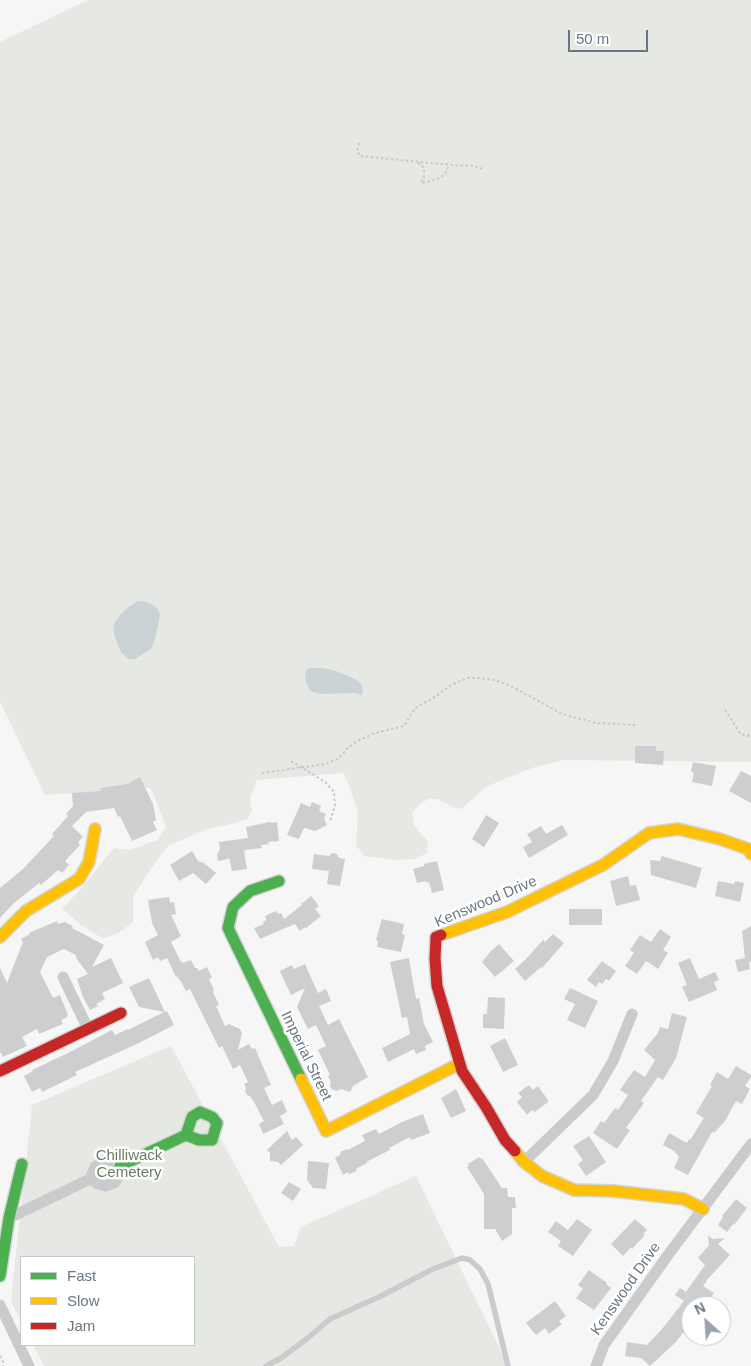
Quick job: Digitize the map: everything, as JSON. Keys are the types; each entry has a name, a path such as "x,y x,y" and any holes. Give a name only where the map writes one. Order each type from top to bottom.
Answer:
{"street":[{"path":"0,937 26,911 79,879 89,862 95,829"},
{"name":"Kenswood Drive","path":"703,1209 684,1198 613,1191 574,1190 542,1176 524,1162 505,1140 459,1064 437,986 436,937 507,912 524,904 603,865 649,833 678,830 720,839 748,850 751,854"},
{"name":"Imperial Street","path":"280,882 250,892 233,907 228,928 326,1130 459,1064"},
{"path":"62,977 88,1029"},
{"path":"0,1071 121,1013"},
{"path":"524,1162 593,1095 613,1061 632,1014"},
{"path":"120,1166 186,1135"},
{"name":"Kenswood Drive","path":"596,1366 604,1345 751,1144"},
{"path":"9,1218 90,1179 95,1167 106,1159 118,1163 120,1166"},
{"path":"0,1276 9,1218 22,1164"},
{"path":"90,1179 105,1186 114,1183 119,1176 120,1166"},
{"path":"0,1305 29,1366"}],"lane":[{"path":"266,1366 281,1358 330,1320 433,1269 462,1258 470,1260 480,1269 488,1284 508,1366"}],"path":[{"path":"359,142 357,152 360,156 474,166 483,169"},
{"path":"416,162 422,165 424,171 424,177 420,184 440,178 445,174 449,165"},
{"path":"262,773 325,764 338,759 357,741 375,733 404,726 415,708 435,697 450,685 468,678 495,680 512,686 562,714 596,723 635,725"},
{"path":"725,710 740,734 751,736"},
{"path":"291,761 326,782 334,792 334,806 330,821"},
{"path":"0,1356 3,1366"}],"green space":[{"path":"88,0 751,0 751,762 564,760 535,767 483,789 464,807 458,809 437,799 429,799 421,803 412,813 414,825 428,842 427,853 415,859 393,860 364,856 356,845 358,812 343,773 256,780 250,797 252,810 247,819 207,829 168,846 133,897 133,922 117,934 102,938 81,925 62,909 114,848 130,850 157,840 166,827 150,788 45,795 0,702 0,42"},
{"name":"Chilliwack Cemetery","path":"171,1046 279,1247 294,1246 301,1227 416,1176 508,1366 44,1366 34,1346 195,1346 195,1256 20,1256 20,1320 11,1301 32,1105"}],"shaded area":[{"path":"138,601 153,605 157,608 160,615 151,649 135,659 128,659 121,652 113,629 115,622 123,612"},
{"path":"307,669 336,671 355,679 362,686 362,695 354,693 320,694 310,691 305,676"}],"building":[{"path":"635,746 656,746 656,751 664,751 663,765 635,763"},
{"path":"693,762 716,766 712,786 692,782"},
{"path":"741,771 751,776 751,803 729,791"},
{"path":"140,777 153,804 156,820 153,822 157,830 132,841 114,808 86,812 72,826 83,837 78,842 80,845 65,861 69,865 62,873 58,870 41,885 39,883 14,903 0,918 0,888 23,869 54,836 52,834 68,816 66,814 73,806 72,793 101,791 100,788 128,784"},
{"path":"312,802 321,806 319,811 326,814 324,818 327,825 315,831 304,828 299,839 287,835 301,803 310,807"},
{"path":"486,815 499,823 484,847 472,839"},
{"path":"277,822 279,841 268,842 269,844 261,845 262,848 244,851 247,869 232,871 229,857 228,859 218,861 219,842 248,838 246,827"},
{"path":"562,825 568,835 529,858 523,847 532,842 527,834 541,826 546,834"},
{"path":"192,851 198,861 204,863 216,873 206,884 193,873 179,881 170,865"},
{"path":"332,853 337,854 339,858 345,859 340,886 327,884 329,871 312,869 314,854 329,856"},
{"path":"662,856 702,868 696,888 651,875 650,860 660,861"},
{"path":"437,861 444,890 432,893 429,882 417,883 413,869"},
{"path":"628,876 630,886 636,885 640,900 616,906 610,881"},
{"path":"718,881 734,884 735,881 744,883 740,902 715,896"},
{"path":"311,896 319,906 315,909 321,916 300,931 295,924 260,939 254,928 264,924 265,916 276,911 278,914 281,913 284,919"},
{"path":"169,897 170,903 174,902 176,914 171,915 181,936 171,942 181,962 191,960 199,971 207,967 212,978 209,979 214,990 213,992 219,1005 216,1006 225,1026 229,1024 240,1029 242,1033 238,1050 249,1044 252,1049 255,1048 271,1085 264,1088 272,1105 282,1100 287,1112 280,1116 284,1124 263,1134 259,1124 264,1121 254,1102 245,1091 244,1084 248,1082 240,1065 233,1069 222,1046 219,1048 190,989 186,991 180,980 176,977 167,958 160,961 158,957 153,960 145,942 158,935 152,923 148,900"},
{"path":"569,909 602,909 602,925 569,925"},
{"path":"382,919 404,924 402,934 405,935 401,952 377,947 378,941 376,940"},
{"path":"57,921 58,924 65,922 73,926 72,928 104,945 92,967 111,958 123,983 102,993 105,999 96,1004 98,1006 90,1010 77,979 88,974 76,958 76,955 64,949 47,957 40,972 53,998 60,995 68,1015 61,1020 63,1024 39,1034 37,1029 22,1037 27,1046 3,1057 0,1052 0,968 7,983 23,942 21,939 29,933"},
{"path":"751,926 750,969 738,972 735,960 745,958 742,931"},
{"path":"660,929 671,937 663,950 668,953 658,969 646,961 637,974 625,966 634,953 630,950 640,935 651,942"},
{"path":"553,934 564,943 542,968 525,981 515,969 543,940 545,942"},
{"path":"499,944 514,961 495,977 482,962"},
{"path":"409,958 416,999 419,998 424,1024 433,1042 425,1046 426,1050 416,1054 414,1049 388,1062 382,1048 410,1034 407,1017 402,1018 390,962"},
{"path":"690,958 699,979 715,972 719,980 714,982 717,990 689,1002 682,987 687,985 678,963"},
{"path":"602,961 616,971 609,981 606,979 602,984 599,982 596,987 587,980"},
{"path":"305,964 318,993 326,989 331,1001 319,1006 328,1025 339,1019 368,1077 353,1086 350,1092 341,1089 337,1091 331,1089 331,1082 328,1076 330,1075 318,1050 326,1046 316,1025 308,1029 297,1007 305,988 291,995 280,971 292,965 294,969"},
{"path":"149,978 165,1012 167,1011 174,1025 75,1072 77,1075 42,1092 40,1088 32,1092 24,1076 32,1070 112,1030 115,1035 164,1012 139,1007 129,987"},
{"path":"570,988 598,1001 585,1028 567,1020 575,1004 564,999"},
{"path":"488,997 505,998 504,1029 483,1028 483,1014 487,1014"},
{"path":"672,1013 687,1017 676,1058 663,1080 658,1077 641,1101 644,1103 626,1128 630,1130 617,1149 593,1133 601,1121 604,1123 615,1108 618,1110 628,1095 620,1090 634,1070 645,1077 655,1060 644,1050 658,1033 660,1027 668,1029"},
{"path":"505,1038 518,1065 503,1072 490,1046"},
{"path":"736,1066 751,1075 745,1086 750,1089 742,1104 736,1101 725,1121 714,1133 712,1132 688,1175 674,1168 679,1157 674,1151 663,1145 669,1133 687,1143 690,1140 704,1118 696,1113 712,1086 710,1085 717,1072 728,1079"},
{"path":"529,1085 533,1090 538,1086 548,1102 535,1112 532,1110 527,1115 517,1102 522,1097 518,1093"},
{"path":"456,1089 466,1111 451,1118 441,1098"},
{"path":"423,1114 430,1133 411,1140 410,1137 366,1162 356,1169 357,1171 349,1174 348,1172 343,1175 335,1158 341,1154 340,1152 365,1141 362,1135 376,1129 379,1134"},
{"path":"287,1131 292,1140 296,1137 303,1145 281,1165 278,1162 270,1161 270,1153 267,1150"},
{"path":"589,1136 606,1162 586,1176 578,1164 583,1160 573,1146"},
{"path":"479,1157 480,1159 482,1158 502,1188 507,1188 508,1197 515,1197 516,1208 512,1208 512,1234 502,1241 495,1229 484,1229 484,1194 467,1167 469,1166 468,1164"},
{"path":"308,1161 329,1163 326,1189 313,1188 307,1180"},
{"path":"289,1182 301,1189 293,1201 281,1193"},
{"path":"736,1199 747,1208 727,1232 718,1225 722,1216"},
{"path":"577,1219 592,1230 573,1256 558,1246 561,1241 548,1232 556,1221 568,1230"},
{"path":"635,1219 647,1230 643,1234 645,1235 623,1256 611,1244"},
{"path":"708,1235 712,1239 725,1238 718,1244 730,1255 703,1286 714,1293 712,1296 681,1296 681,1299 675,1295 680,1288 686,1292 705,1265 698,1258 709,1245"},
{"path":"589,1270 611,1288 594,1310 576,1298 583,1289 578,1285"},
{"path":"555,1301 566,1316 559,1321 562,1324 549,1334 545,1328 536,1335 526,1323"},
{"path":"681,1305 681,1335 650,1366 641,1358 625,1356 627,1342 647,1345"}],"traffic: fast":[{"path":"279,881 250,891 233,907 228,928 301,1079"},
{"path":"120,1166 186,1135 192,1117 200,1112 212,1117 217,1123 212,1140 199,1140 186,1135"},
{"path":"0,1276 9,1218 22,1164"}],"traffic: slow":[{"path":"0,937 26,911 79,879 89,862 95,829"},
{"path":"441,935 507,912 603,865 649,833 678,829 720,839 748,849 751,854"},
{"path":"301,1079 326,1131 459,1064"},
{"path":"515,1151 524,1162 542,1176 574,1190 613,1191 684,1199 703,1209"}],"traffic: jam":[{"path":"441,935 436,937 437,986 462,1071 505,1140 515,1151"},
{"path":"0,1071 121,1013"}]}
